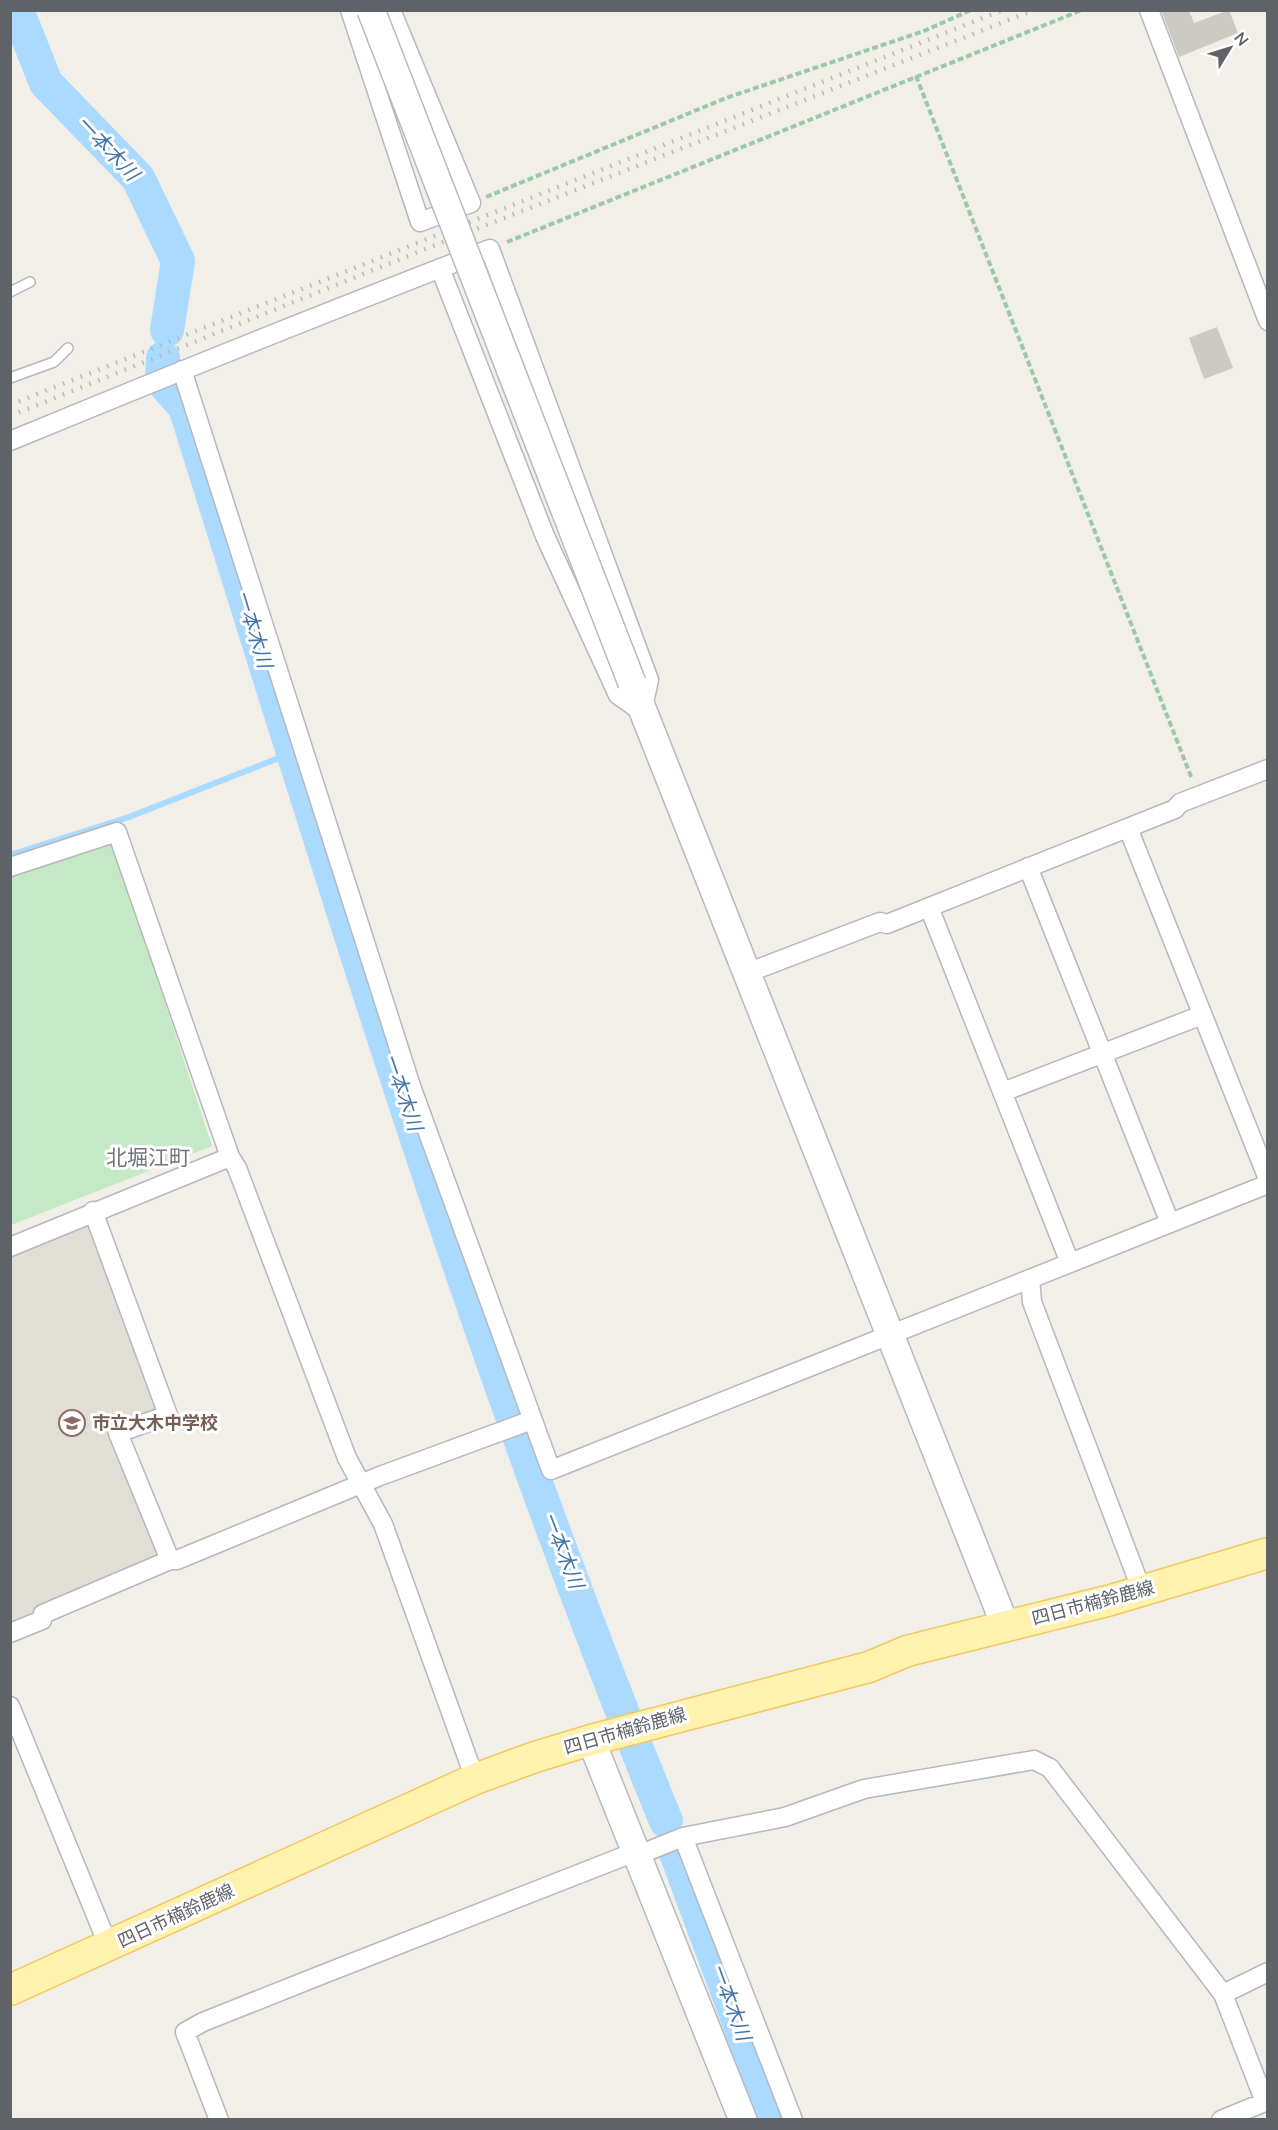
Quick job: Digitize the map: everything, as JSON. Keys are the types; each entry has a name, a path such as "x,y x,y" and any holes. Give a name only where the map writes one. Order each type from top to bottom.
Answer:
{"main road":[{"name":"四日市楠鈴鹿線","path":"10,1990 475,1779 535,1757 640,1726 869,1667 907,1651 1142,1591 1268,1553"}],"street":[{"path":"350,10 420,222 471,203 391,10"},
{"path":"371,10 642,712 1005,1625"},
{"path":"1149,10 1267,316"},
{"path":"10,441 182,370 490,249 649,680 642,712"},
{"path":"440,268 560,567 618,694 642,712"},
{"path":"182,370 411,1086 550,1470 1268,1184"},
{"path":"747,973 880,922 887,924 1175,809 1180,803 1268,769"},
{"path":"1128,828 1268,1179"},
{"path":"10,867 117,832 230,1157 237,1168 347,1458 383,1524 475,1779"},
{"path":"1028,867 1170,1223"},
{"path":"929,907 1070,1263"},
{"path":"1003,1092 1202,1015"},
{"path":"10,1247 93,1211 230,1157"},
{"path":"93,1211 168,1415 118,1433 170,1560"},
{"path":"1030,1280 1032,1302 1142,1591"},
{"path":"10,1633 42,1620 44,1614 170,1560 177,1560 380,1476 532,1420"},
{"path":"10,1706 109,1947"},
{"path":"591,1740 742,2120"},
{"path":"219,2120 185,2032 203,2022 683,1837 785,1817 864,1789 1034,1760 1050,1768 1223,1994 1265,2102 1221,2120"},
{"path":"683,1837 793,2120"},
{"path":"1223,1994 1268,1972"}],"lane":[{"path":"10,292 30,282"},
{"path":"10,378 54,362 68,348"}],"path":[{"path":"471,203 726,98 924,31 970,10"},
{"path":"490,249 1082,10"},
{"path":"916,76 1199,796"}],"shaded area":[{"name":"市立大木中学校","path":"85,1223 92,1228 157,1408 153,1416 113,1432 158,1551 154,1560 11,1622 11,1253"}],"green space":[{"path":"111,838 212,1146 11,1225 11,872"}],"building":[{"path":"1161,10 1189,10 1194,23 1229,10 1238,33 1179,57"},
{"path":"1217,327 1233,368 1204,379 1189,338"}],"waterway":[{"name":"一本木川","path":"17,10 46,83 138,178 178,261 167,330"},
{"name":"一本木川","path":"163,358 162,381 185,407 353,942 470,1296 597,1647 666,1821"},
{"path":"10,855 129,817 284,756"},
{"name":"一本木川","path":"675,1850 775,2120"}],"railway":[{"path":"10,405 1003,10"},
{"path":"10,416 428,248 1034,10"}],"place":[{"name":"市立大木中学校","path":"72,1423"}],"district":[{"name":"北堀江町","path":"148,1158"}]}
